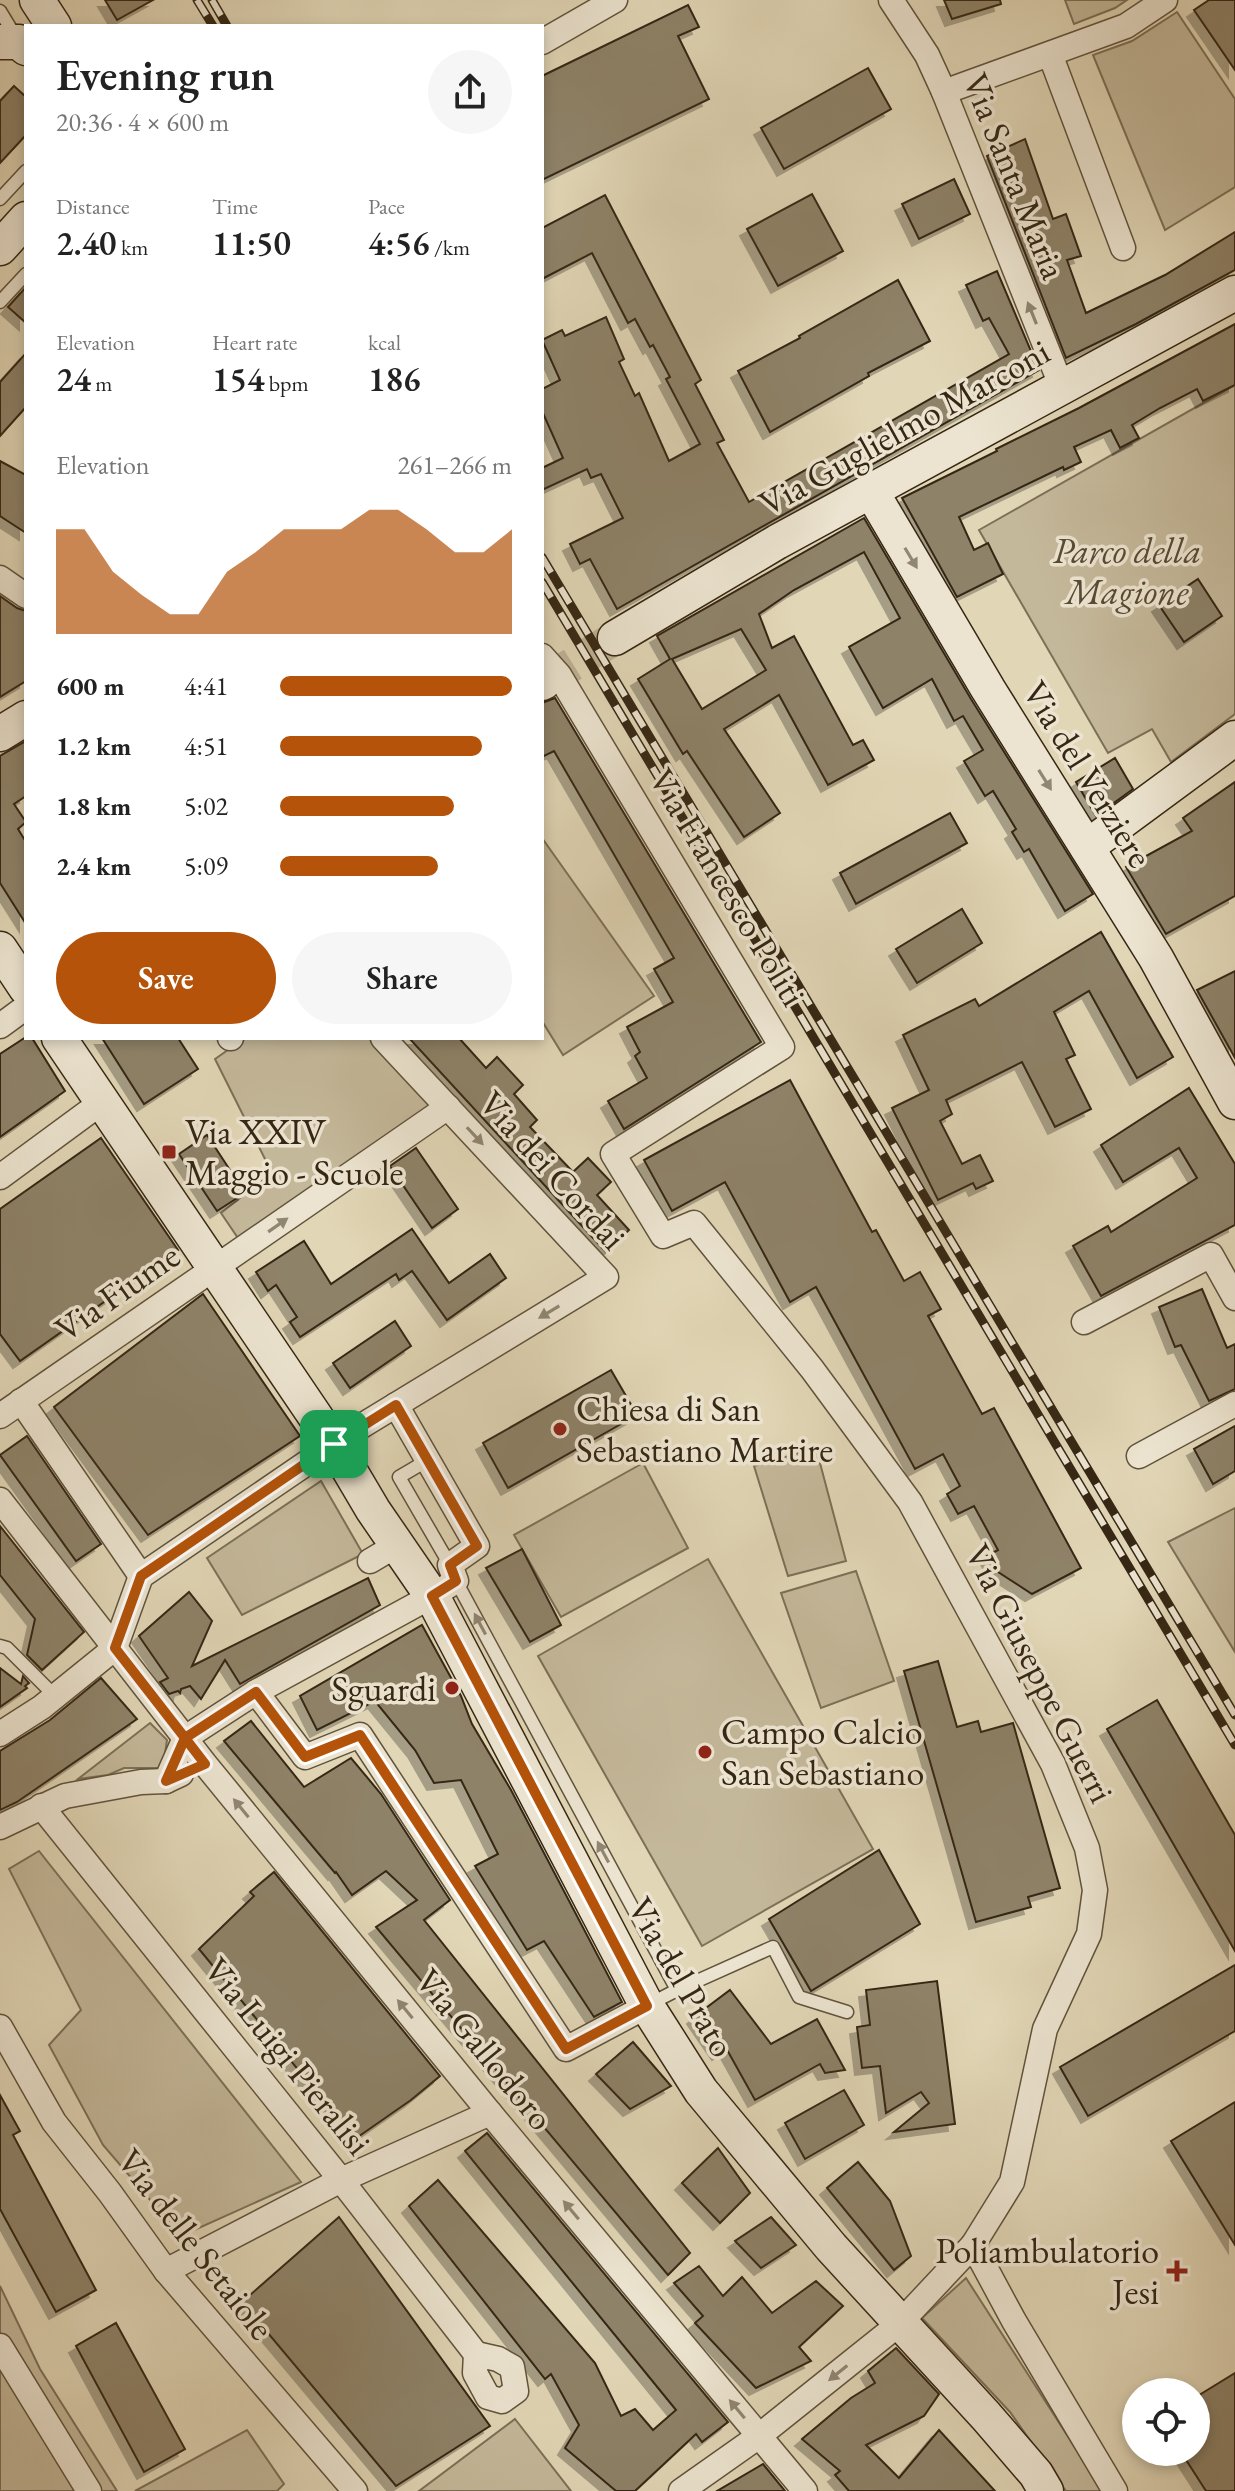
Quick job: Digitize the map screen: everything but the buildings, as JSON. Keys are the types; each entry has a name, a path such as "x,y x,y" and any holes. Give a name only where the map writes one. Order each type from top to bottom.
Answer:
{"main road":[{"path":"37,0 53,24"},
{"path":"0,248 24,221"},
{"name":"Via Guglielmo Marconi","path":"615,638 777,542 1235,293"},
{"name":"Via del Verziere","path":"871,491 981,678 1156,958 1235,1102"},
{"path":"0,734 24,719"},
{"path":"1087,847 1235,738"},
{"path":"0,949 24,985"},
{"name":"Via del Prato","path":"60,1040 334,1444 384,1553 446,1581 647,2006 701,2091 825,2240 986,2416 1036,2474 1046,2491"}],"street":[{"path":"544,41 615,0"},
{"name":"Via Santa Maria","path":"891,0 927,55 944,92 1061,385"},
{"path":"944,92 1126,26 1165,0"},
{"path":"1050,54 1123,248"},
{"path":"0,578 24,595"},
{"name":"Via Francesco Politi","path":"547,674 782,1047 613,1154 663,1236"},
{"path":"0,1026 24,1008"},
{"name":"Via dei Cordai","path":"385,1040 606,1277 396,1405"},
{"path":"0,1177 102,1102"},
{"name":"Via Fiume","path":"0,1416 448,1107"},
{"name":"Via Giuseppe Guerri","path":"663,1236 694,1223 812,1369 910,1502 1053,1764 1087,1848 1095,1890 1089,1934 1045,2029 1012,2182 973,2245 899,2324 759,2436 681,2491"},
{"path":"1084,1322 1211,1255 1235,1298"},
{"path":"21,1401 141,1576"},
{"path":"1139,1456 1235,1404"},
{"path":"0,1734 55,1696 115,1648 141,1576 396,1405 477,1546 446,1581 256,1692 185,1738 166,1781"},
{"name":"Via Gallodoro","path":"0,1500 205,1764 805,2491"},
{"path":"256,1692 305,1757 360,1735 566,2049 647,2006"},
{"path":"0,1827 65,1796 141,1782 166,1781 205,1764"},
{"name":"Via Luigi Pieralisi","path":"41,1806 341,2180 476,2354"},
{"name":"Via delle Setaiole","path":"0,2027 54,2122 166,2271 355,2491"},
{"path":"166,2271 341,2180 490,2113"},
{"path":"973,2245 1014,2321 1115,2491"},
{"path":"0,2346 89,2491"}],"lane":[{"path":"0,11 15,44"},
{"path":"0,199 24,173"},
{"path":"0,302 24,276"},
{"path":"428,1460 399,1477 446,1581 677,1990"},
{"path":"0,1646 7,1648 55,1696"},
{"path":"647,2006 773,1947 799,1997 847,2012"}],"green space":[{"path":"1065,0 1127,0 1074,24"},
{"path":"1177,12 1235,99 1235,187 1165,230 1093,55 1132,41"},
{"name":"Parco della Magione","path":"1235,385 1235,714 1171,762 1152,729 1108,753 979,530"},
{"path":"544,841 654,996 563,1055 544,1024"},
{"path":"242,1040 377,1040 436,1106 240,1241 221,1213 272,1173 215,1059"},
{"path":"816,1448 846,1561 788,1576 754,1466"},
{"path":"643,1463 688,1548 561,1617 514,1535"},
{"path":"321,1481 363,1554 242,1615 207,1558"},
{"path":"1235,1508 1235,1652 1168,1542"},
{"name":"Campo Calcio San Sebastiano","path":"708,1559 873,1849 702,1946 538,1656"},
{"path":"856,1571 894,1681 821,1708 781,1593"},
{"path":"150,1723 167,1740 163,1768 124,1768 108,1775 78,1779"},
{"path":"39,1851 301,2182 181,2236 103,2145 49,2045 81,2010 9,1869"},
{"path":"966,2278 1103,2491 1066,2491 1010,2412 922,2318"},
{"path":"0,2286 40,2369 117,2491 0,2491"},
{"path":"515,2419 571,2491 419,2491"},
{"path":"247,2430 284,2484 277,2491 135,2491"}],"tunnel":[{"path":"544,682 615,638"}],"railway":[{"path":"197,0 212,24"},
{"path":"212,0 226,24"},
{"path":"544,560 1235,1715"},
{"path":"544,585 1235,1745"}],"place":[{"name":"Via XXIV Maggio - Scuole","path":"169,1152"},
{"name":"Chiesa di San Sebastiano Martire","path":"560,1429"},
{"name":"Sguardi","path":"452,1688"},
{"name":"Campo Calcio San Sebastiano","path":"705,1752"},
{"name":"Poliambulatorio Jesi","path":"1177,2271"}],"route":[{"path":"334,1444 141,1576 115,1648 185,1738 166,1781 205,1764 185,1738 256,1692 305,1757 360,1735 566,2049 647,2006 432,1596 456,1581 450,1565 477,1546 396,1405 334,1444"}]}
